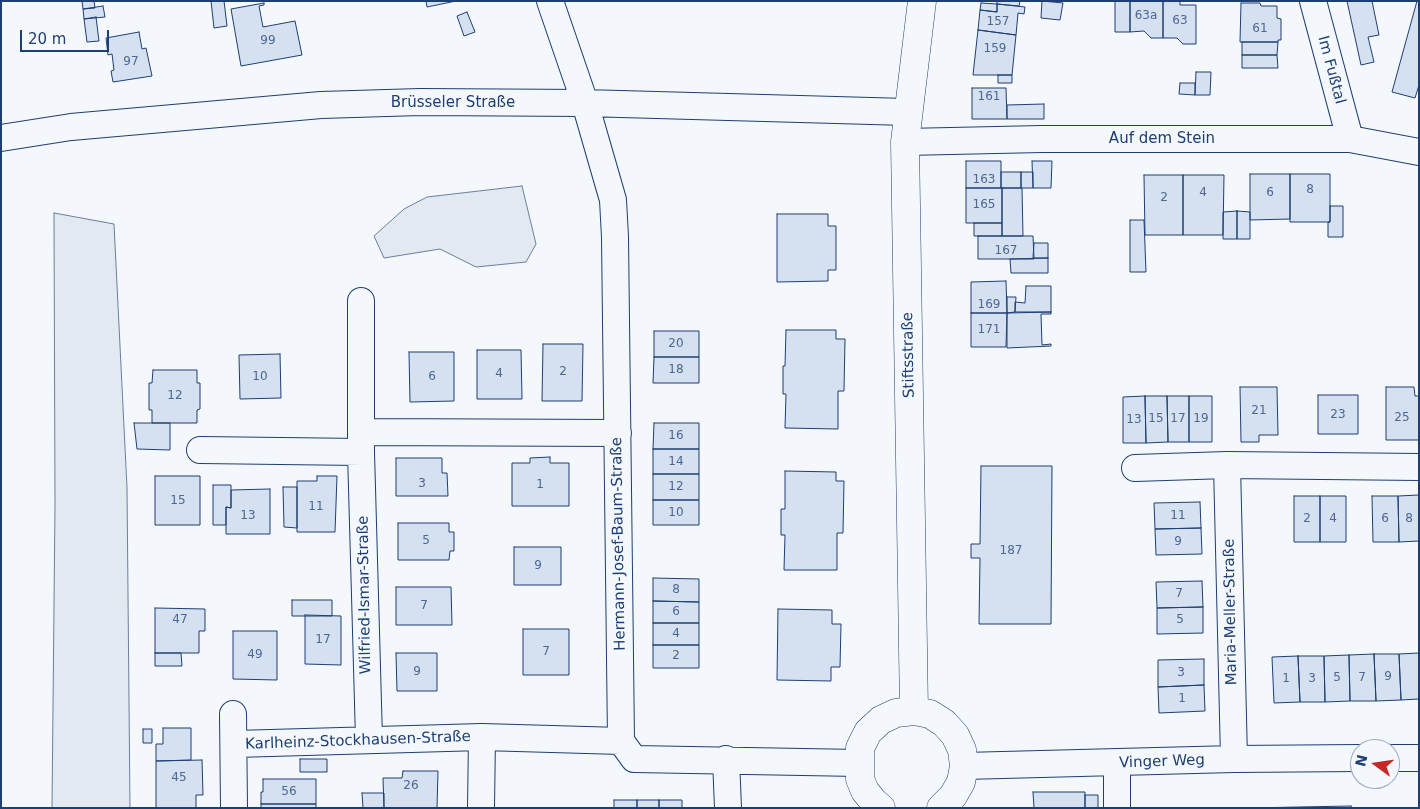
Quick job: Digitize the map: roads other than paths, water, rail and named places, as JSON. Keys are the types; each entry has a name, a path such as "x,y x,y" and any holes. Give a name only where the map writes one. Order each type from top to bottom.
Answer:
{"street":[{"name":"Hermann-Josef-Baum-Straße","path":"550,1 585,103 613,200 618,433 621,741"},
{"name":"Stiftsstraße","path":"914,711 905,142 907,112 922,1"},
{"name":"Im Fußtal","path":"1312,1 1350,139"},
{"name":"Brüsseler Straße","path":"1,138 71,127 322,105 420,102 585,103 907,112"},
{"name":"Auf dem Stein","path":"905,142 1350,139 1419,152"},
{"name":"Wilfried-Ismar-Straße","path":"361,301 362,442 369,739"},
{"path":"200,450 618,433"},
{"path":"1135,468 1227,465 1419,466"},
{"name":"Maria-Meller-Straße","path":"1227,465 1234,759"},
{"path":"881,808 865,791 860,779 860,748 868,732 881,720 896,713 914,711 930,714 944,723 955,735 962,750 964,766 961,782 953,796 941,808"},
{"name":"Karlheinz-Stockhausen-Straße","path":"234,714 234,808"},
{"name":"Karlheinz-Stockhausen-Straße","path":"235,744 482,737 621,741"},
{"name":"Karlheinz-Stockhausen-Straße","path":"482,737 482,808"},
{"path":"621,741 634,759 859,763"},
{"name":"Vinger Weg","path":"964,766 1350,758"},
{"path":"1400,758 1419,758"},
{"path":"726,760 728,808"},
{"path":"1117,808 1118,764"}]}
